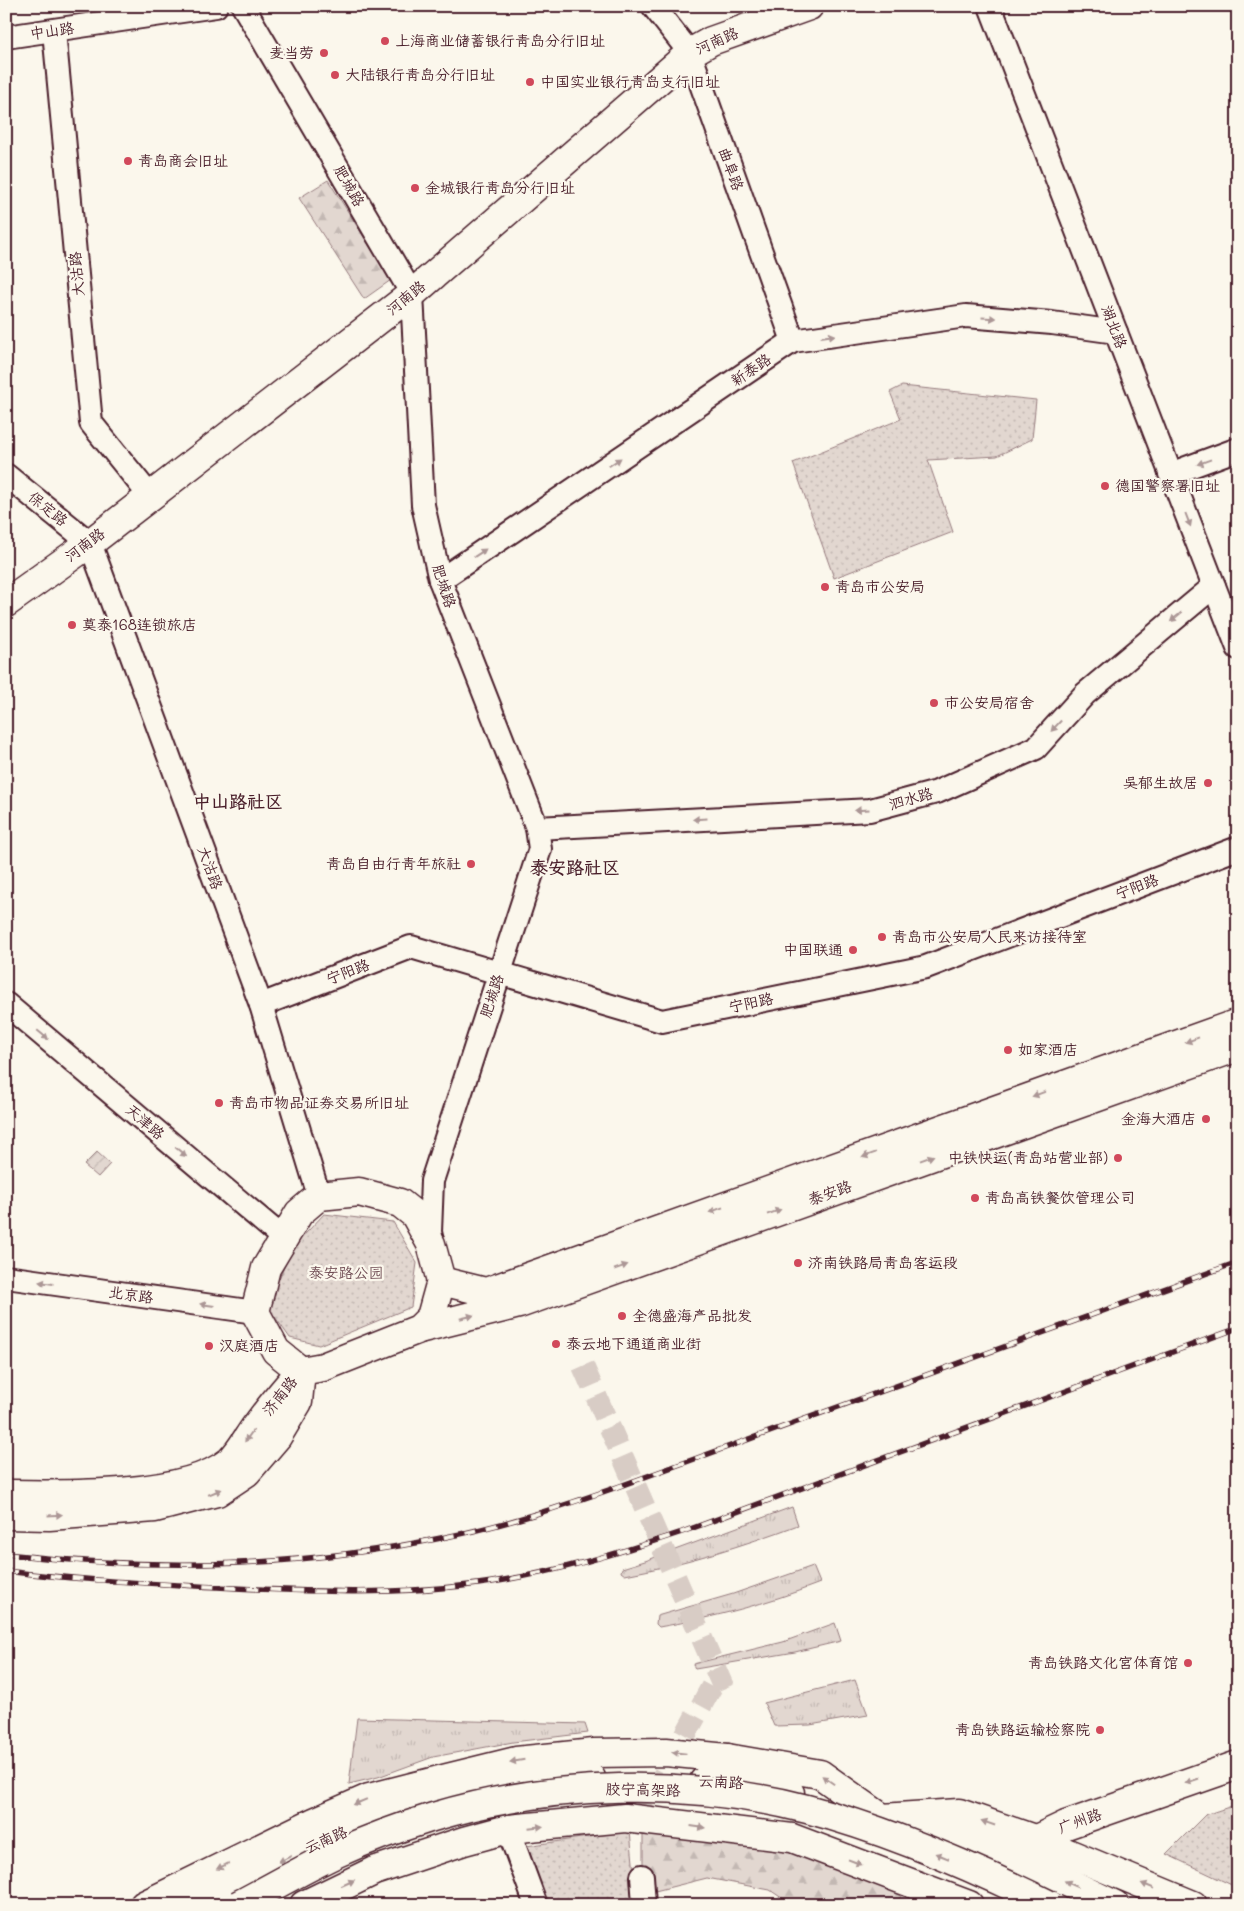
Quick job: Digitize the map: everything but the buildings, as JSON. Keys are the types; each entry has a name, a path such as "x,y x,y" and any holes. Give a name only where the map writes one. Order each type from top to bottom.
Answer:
{"main road":[{"name":"河南路","path":"6,604 90,543 412,294 690,53 710,41 809,6"},
{"name":"泰安路","path":"441,1281 486,1292 1238,1023"},
{"name":"泰安路","path":"301,1371 323,1367 419,1329 519,1304 1238,1047"},
{"path":"301,1371 276,1351 255,1312 266,1268 299,1213 319,1196 360,1192 400,1203 415,1215 431,1244 441,1281 431,1317 419,1329"},
{"name":"济南路","path":"6,1494 49,1495 151,1489 211,1473 231,1460 278,1395 301,1371"},
{"name":"济南路","path":"6,1515 49,1516 155,1508 217,1492 246,1472 277,1437 298,1402 301,1371"},
{"path":"144,1905 314,1822 369,1798 516,1761 594,1753 666,1752 728,1758 820,1774 882,1818 1008,1854 1115,1905"},
{"name":"广州路","path":"952,1902 1008,1854 1034,1839 1066,1825 1238,1765"},
{"name":"云南路","path":"192,1905 241,1892 326,1839 382,1816 475,1792 551,1779 625,1777 748,1783 882,1818 959,1813 1034,1839 1193,1905"},
{"name":"胶宁高架路","path":"241,1892 373,1838 433,1817 516,1798 594,1789 663,1788 735,1795 807,1810 882,1833 918,1847 1013,1887 1050,1905"},
{"path":"304,1905 374,1871 508,1829 625,1818 792,1838 952,1902"}],"street":[{"name":"中山路","path":"6,37 216,6"},
{"name":"肥城路","path":"243,6 412,294 423,505 440,580 537,828 540,849 432,1181 430,1232 441,1281"},
{"name":"曲阜路","path":"653,6 690,53 793,341"},
{"name":"湖北路","path":"990,6 1238,648"},
{"name":"大沽路","path":"54,31 91,423 150,496"},
{"name":"新泰路","path":"440,580 793,341 966,316 1052,323 1116,332"},
{"path":"1170,474 1238,449"},
{"name":"保定路","path":"6,476 90,543"},
{"name":"大沽路","path":"90,543 261,1005 319,1196"},
{"name":"泗水路","path":"537,828 870,810 937,792 1036,748 1086,694 1214,586"},
{"name":"宁阳路","path":"261,1005 411,948 662,1021 926,967 1238,848"},
{"name":"天津路","path":"6,1004 284,1239"},
{"path":"400,1203 432,1181"},
{"name":"北京路","path":"6,1277 255,1312"},
{"path":"508,1829 536,1905"},
{"path":"642,1876 644,1905"},
{"path":"241,1892 252,1905"}],"green space":[{"path":"328,180 391,280 364,299 299,198"},
{"path":"902,386 1036,400 1032,439 997,456 928,460 953,532 834,578 793,463 901,419 890,392"},
{"path":"97,1152 110,1164 98,1177 84,1165"},
{"name":"泰安路公园","path":"324,1214 393,1222 417,1263 411,1307 319,1345 290,1338 270,1310 278,1281 293,1247"},
{"path":"792,1507 798,1525 691,1560 625,1575 621,1572 622,1568"},
{"path":"813,1566 820,1583 800,1591 760,1604 701,1619 659,1627 656,1624 657,1616 733,1594"},
{"path":"835,1623 841,1641 795,1652 695,1669 693,1664 783,1642"},
{"path":"855,1680 868,1715 810,1725 774,1726 764,1703"},
{"path":"357,1718 585,1724 588,1733 513,1742 433,1757 378,1777 349,1784"},
{"path":"1238,1804 1238,1888 1166,1854 1205,1815"},
{"path":"630,1831 637,1905 548,1905 526,1846"},
{"path":"643,1835 793,1850 902,1895 894,1905 792,1905 770,1890 707,1878 643,1894"}],"tunnel":[{"path":"583,1366 725,1691"},
{"path":"640,1823 649,1802 718,1675"}],"railway":[{"path":"6,1554 117,1563 227,1564 336,1555 391,1547 490,1527 620,1486 1238,1262"},
{"path":"6,1571 111,1581 251,1589 354,1592 458,1586 516,1578 588,1561 682,1532 1238,1328"}],"place":[{"name":"上海商业储蓄银行青岛分行旧址","path":"385,41"},
{"name":"麦当劳","path":"324,53"},
{"name":"大陆银行青岛分行旧址","path":"335,75"},
{"name":"中国实业银行青岛支行旧址","path":"530,82"},
{"name":"青岛商会旧址","path":"128,161"},
{"name":"金城银行青岛分行旧址","path":"415,188"},
{"name":"德国警察署旧址","path":"1105,486"},
{"name":"青岛市公安局","path":"825,587"},
{"name":"莫泰168连锁旅店","path":"72,625"},
{"name":"市公安局宿舍","path":"934,703"},
{"name":"吴郁生故居","path":"1208,783"},
{"name":"青岛自由行青年旅社","path":"471,864"},
{"name":"青岛市公安局人民来访接待室","path":"882,937"},
{"name":"中国联通","path":"853,950"},
{"name":"如家酒店","path":"1008,1050"},
{"name":"青岛市物品证券交易所旧址","path":"219,1103"},
{"name":"金海大酒店","path":"1206,1119"},
{"name":"中铁快运(青岛站营业部)","path":"1118,1158"},
{"name":"青岛高铁餐饮管理公司","path":"975,1198"},
{"name":"济南铁路局青岛客运段","path":"798,1263"},
{"name":"全德盛海产品批发","path":"622,1316"},
{"name":"泰云地下通道商业街","path":"556,1344"},
{"name":"汉庭酒店","path":"209,1346"},
{"name":"青岛铁路文化宫体育馆","path":"1188,1663"},
{"name":"青岛铁路运输检察院","path":"1100,1730"}],"district":[{"name":"中山路社区","path":"238,802"},
{"name":"泰安路社区","path":"575,868"}]}
